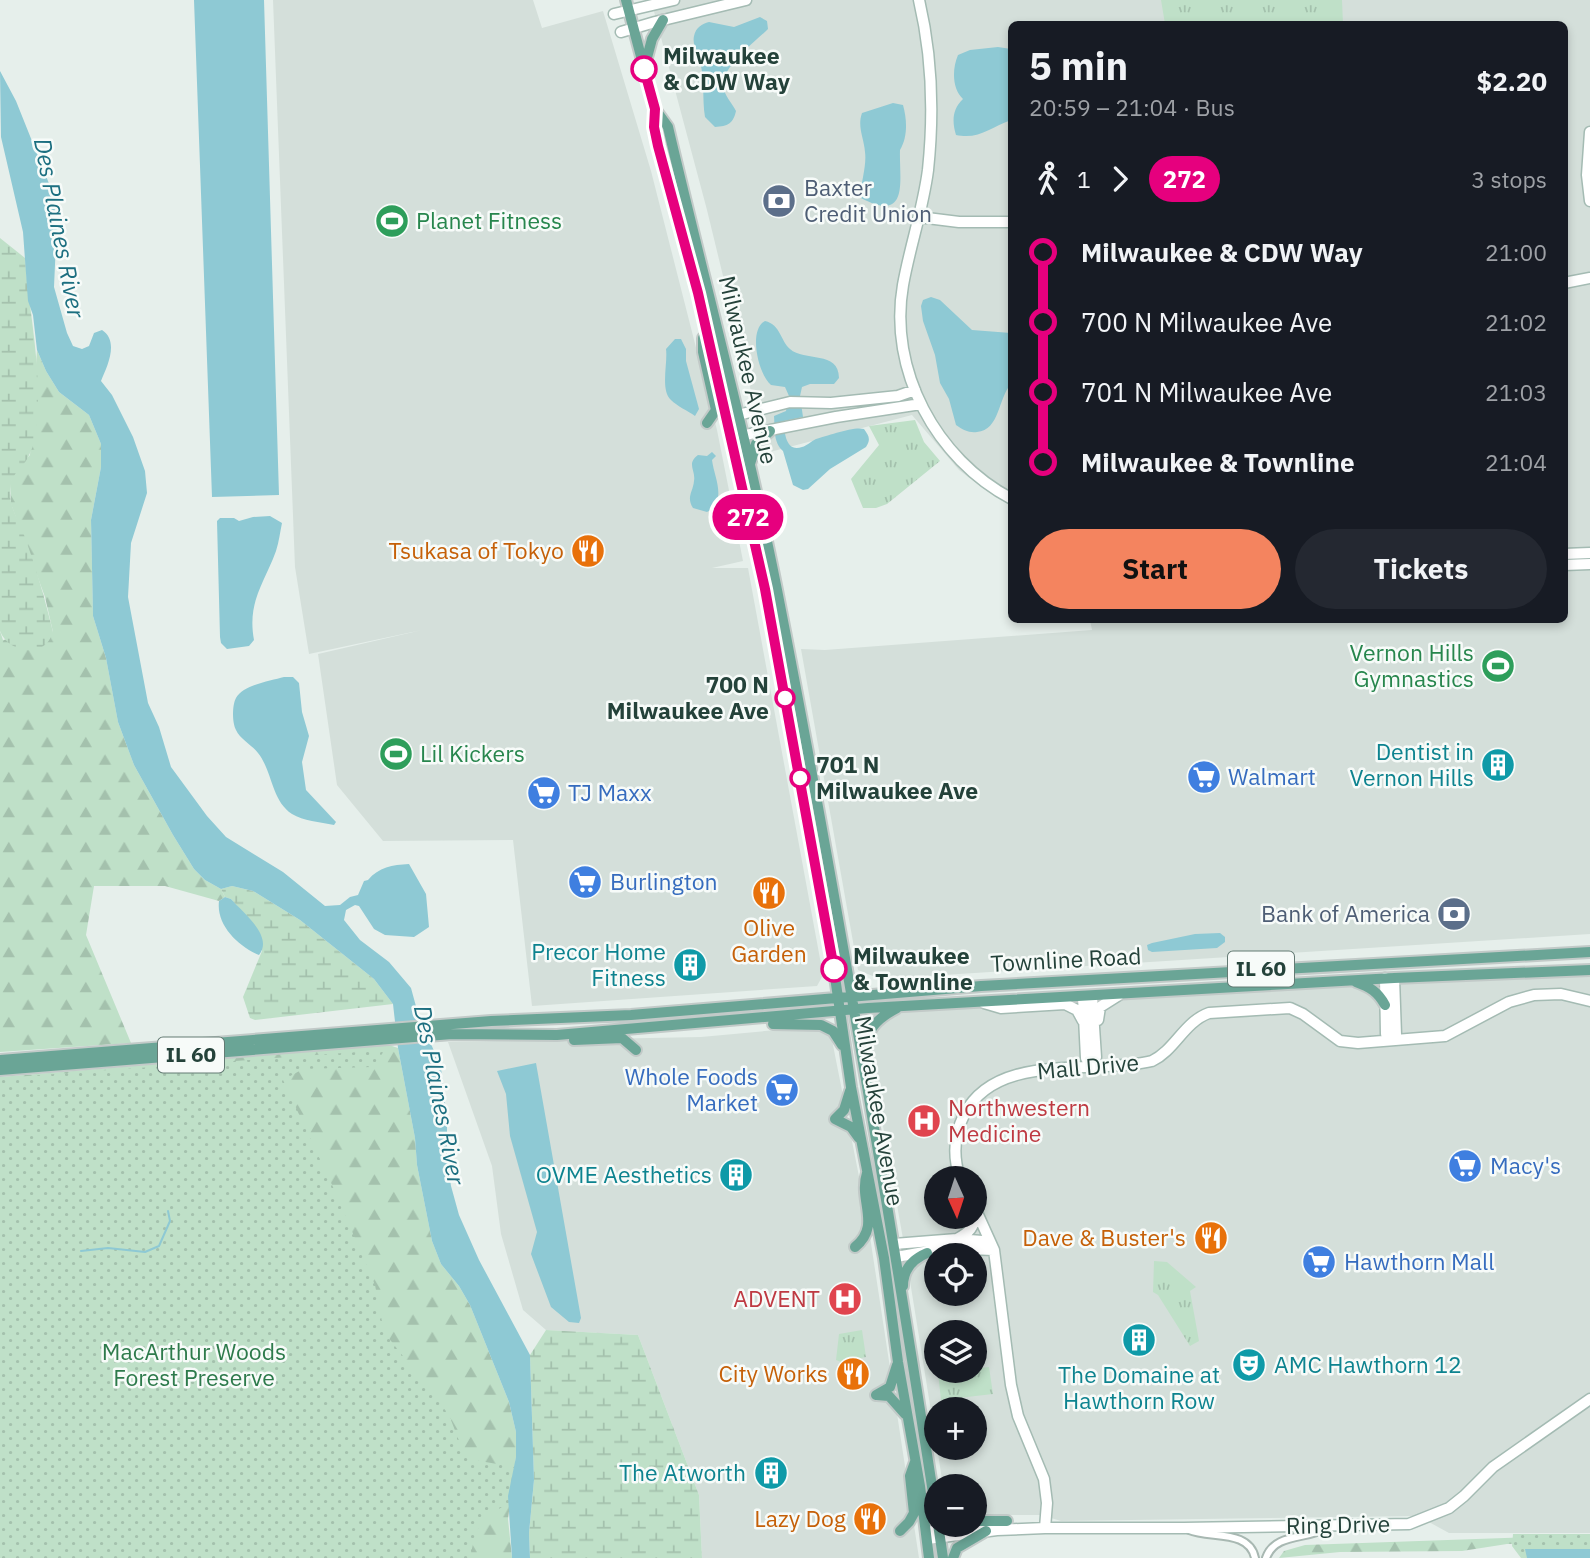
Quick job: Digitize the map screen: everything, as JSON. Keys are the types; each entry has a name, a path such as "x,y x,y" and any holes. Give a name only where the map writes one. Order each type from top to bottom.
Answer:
{"main road":[{"name":"Milwaukee Avenue","path":"628,5 655,109 654,127 658,146 731,417 742,436 776,587 853,995 894,1244 890,1257"},
{"path":"644,68 652,39 663,20"},
{"name":"Milwaukee Avenue","path":"655,109 668,127 731,417 730,438 765,589 834,970 851,1087 890,1257"},
{"path":"702,314 703,352 716,410 707,423"},
{"path":"749,467 756,444 771,431"},
{"name":"Townline Road","path":"380,1035 853,995 1411,960 1590,952"},
{"path":"810,998 822,992 830,982 834,970"},
{"name":"Townline Road","path":"451,1029 526,1036 902,1006 1350,980 1590,970"},
{"path":"1350,980 1369,986 1385,1005"},
{"path":"874,1123 865,1047 873,1024 885,1014 902,1006"},
{"path":"651,1028 670,1032 784,1023 821,1025 833,1031 845,1051"},
{"name":"IL 60","path":"0,1060 380,1035"},
{"name":"IL 60","path":"0,1070 380,1035"},
{"path":"526,1036 540,1041 622,1038 635,1050"},
{"path":"851,1087 844,1110 835,1119 851,1127 862,1144"},
{"path":"855,1247 866,1236 870,1223 863,1186 868,1170"},
{"path":"902,1299 903,1280 912,1260 924,1255"},
{"path":"890,1257 902,1299 930,1474"},
{"path":"890,1257 898,1362 924,1522"},
{"path":"898,1362 890,1387 876,1395 889,1396 907,1416"},
{"path":"900,1531 914,1513 910,1476 915,1459"},
{"path":"929,1464 931,1474"},
{"path":"987,1521 1007,1521"},
{"path":"926,1537 929,1558"},
{"path":"940,1537 943,1558"},
{"path":"953,1558 957,1548 976,1537"}],"street":[{"path":"614,14 628,5 674,0"},
{"path":"621,33 746,0"},
{"path":"919,0 926,39 931,97 928,166 903,286 901,310 905,357 915,390 933,428 959,460 995,490 1008,497"},
{"path":"1590,132 1587,175 1590,201"},
{"path":"919,217 959,222 1008,222"},
{"path":"1568,282 1590,278"},
{"path":"731,417 784,404 831,403 898,396 915,390"},
{"path":"730,438 921,404"},
{"path":"1568,554 1590,553"},
{"path":"1568,565 1590,564"},
{"path":"1389,978 1396,1035 1390,1041 1386,1034 1385,1005 1389,978"},
{"name":"Mall Drive","path":"958,1166 955,1154 959,1125 970,1105 983,1090 999,1080 1014,1075 1152,1061 1165,1052 1197,1019 1219,1011 1290,1008 1341,1041 1358,1044 1445,1036 1509,1002 1534,995 1561,994 1590,1001"},
{"path":"1096,1047 1100,1041 1098,1011 1119,995"},
{"path":"1088,997 1083,1021 1086,1058 1091,1067"},
{"path":"1088,997 1096,1047 1096,1057 1091,1067"},
{"path":"980,1002 1001,1008 1065,1004 1077,1010 1083,1021"},
{"path":"957,1239 972,1229"},
{"path":"984,1229 994,1250 1016,1406 1044,1479 1047,1503 1045,1528"},
{"path":"894,1244 957,1239 982,1241 994,1250"},
{"path":"987,1250 994,1250"},
{"path":"890,1257 924,1253"},
{"name":"Ring Drive","path":"987,1531 1045,1528 1401,1525 1438,1514 1464,1496 1493,1467 1590,1399"},
{"name":"Ring Drive","path":"987,1524 1007,1521 1045,1528"},
{"path":"1266,1558 1269,1550 1284,1539 1312,1535 1331,1526"},
{"path":"1184,1528 1196,1533 1241,1539 1250,1545 1255,1558"}],"shaded area":[{"path":"273,0 533,0 542,28 603,11 651,171 717,430 743,561 712,568 748,568 823,975 817,986 532,1006 513,840 383,841 337,785 318,654 422,630 309,654 295,567"},
{"path":"651,0 1590,0 1590,934 880,979 858,970 801,649 825,650 1092,630 1091,623 1568,623 1568,21 1008,21 1008,504 959,470 912,415 766,453 707,210"},
{"name":"Hawthorn Mall","path":"1590,974 1590,1533 1449,1533 1418,1516 1061,1521 1041,1515 987,1515 987,1474 941,1474 939,1460 987,1460 987,1397 929,1397 926,1383 987,1383 987,1320 924,1320 924,1368 863,1013 1393,981"},
{"path":"819,1026 831,1035 867,1217 919,1558 702,1558 699,1495 638,1335 546,1330 523,1310 501,1234 492,1166 448,1042 701,1037"}],"green space":[{"path":"1161,0 1342,0 1343,21 1164,21"},
{"path":"0,238 25,258 37,363 38,406 34,440 27,459 14,476 10,487 14,510 36,571 53,632 48,642 35,650 14,646 0,631"},
{"path":"37,350 59,392 89,415 101,444 101,467 91,520 93,616 106,658 118,722 134,765 173,835 194,869 205,880 221,889 225,897 219,901 165,886 94,886 86,935 131,1043 0,1052 0,631 3,640 53,632 45,597 11,504 10,483 15,471 30,455"},
{"path":"915,420 924,442 940,461 887,504 876,508 863,508 851,479 879,445 869,426"},
{"path":"232,886 253,891 300,920 374,979 393,1004 255,1020 250,1018 243,997 262,951 257,929 231,899 225,897 221,889"},
{"name":"MacArthur Woods Forest Preserve","path":"389,1045 398,1048 432,1241 441,1264 470,1305 509,1402 516,1432 516,1457 508,1519 512,1558 0,1558 0,1077"},
{"name":"MacArthur Woods Forest Preserve","path":"385,1050 372,1067 303,1069 283,1080 375,1285 384,1332 449,1415 463,1451 474,1460 514,1467 508,1496 510,1503 491,1514 481,1524 470,1558 0,1558 0,1078"},
{"path":"1154,1261 1167,1262 1196,1287 1190,1291 1199,1341 1190,1346 1158,1295 1153,1292"},
{"path":"546,1330 638,1335 699,1495 702,1558 530,1558 529,1533 534,1480 530,1355"},
{"path":"862,1330 866,1357 841,1362 836,1360 839,1334"},
{"path":"987,1367 993,1394 941,1397 939,1383 987,1383"},
{"path":"1513,1534 1590,1534 1590,1558 1521,1558 1512,1546"},
{"path":"1590,1535 1553,1543 1507,1544 1462,1551 1340,1552 1279,1558 1284,1551 1305,1545"}],"water":[{"path":"194,0 264,0 279,495 212,497"},
{"path":"760,17 767,21 768,29 733,63 724,78 723,86 736,111 735,115 729,124 715,127 705,117 700,62 694,43 695,33 700,26 709,22 734,27"},
{"path":"1008,49 1008,121 978,134 964,136 956,135 954,125 957,107 963,99 959,95 954,78 958,55 970,50"},
{"name":"Des Plaines River","path":"0,71 16,101 50,186 57,220 54,287 67,333 73,346 82,349 89,346 94,333 102,330 110,340 110,354 101,381 112,395 133,437 145,471 147,493 131,543 128,597 148,703 159,727 171,767 226,837 283,872 325,906 340,905 350,897 358,895 364,881 381,869 397,865 409,864 426,894 429,927 414,937 385,935 374,929 359,906 355,905 346,910 344,920 360,940 389,962 411,988 417,1010 441,1068 447,1120 447,1160 459,1215 479,1260 530,1355 534,1480 529,1533 530,1558 512,1558 508,1496 516,1457 516,1432 509,1402 470,1305 441,1264 432,1241 417,1165 393,1004 374,979 300,920 253,891 232,886 221,889 205,880 194,869 134,765 118,722 106,658 93,616 91,520 101,467 101,444 89,415 59,392 37,350 33,315 28,301 23,232 1,137"},
{"path":"893,103 903,105 906,122 906,134 900,150 900,185 895,202 888,206 877,205 861,198 865,158 861,118 862,113"},
{"path":"931,297 940,300 972,330 1008,333 1008,388 994,420 985,430 971,432 956,425 949,399 940,383 935,355 923,321 923,300"},
{"path":"765,321 777,329 790,349 796,353 833,363 839,378 834,384 810,384 802,387 800,396 803,417 784,421 785,436 789,444 792,447 802,447 816,439 854,429 864,429 869,438 866,447 830,469 808,489 803,490 793,485 783,451 776,439 774,416 786,411 789,396 785,387 771,385 762,372 756,342 760,326"},
{"path":"675,339 681,339 686,349 686,361 699,409 695,416 671,400 666,390 666,349"},
{"path":"712,452 716,456 712,460 718,496 714,508 707,512 693,508 691,504 694,477 692,464 698,455 707,456"},
{"path":"270,516 282,523 276,551 255,604 252,627 254,640 249,646 227,649 221,643 220,637 217,521 220,518 234,518 239,521"},
{"path":"293,677 299,683 302,712 309,736 302,762 306,790 336,822 334,825 301,818 285,808 276,794 263,761 235,727 234,705 239,694 257,684"},
{"path":"225,897 231,899 260,933 263,948 259,955 243,946 225,926 219,910 219,901"},
{"path":"1220,933 1225,937 1225,942 1217,948 1152,952 1147,945 1195,934"},
{"path":"536,1063 581,1318 579,1323 569,1322 551,1307 531,1254 537,1232 510,1136 506,1094 497,1071"},
{"path":"1525,1549 1590,1549 1590,1558 1527,1558"}],"waterway":[{"path":"81,1251 108,1248 145,1252 159,1246 170,1221 168,1211"}],"bus line":[{"name":"272","path":"644,69 655,109 654,127 658,146 698,293 765,589 834,969"}],"place":[{"name":"Milwaukee & CDW Way","path":"644,69"},
{"name":"Baxter Credit Union","path":"779,201"},
{"name":"Planet Fitness","path":"392,221"},
{"name":"Tsukasa of Tokyo","path":"588,551"},
{"name":"Vernon Hills Gymnastics","path":"1498,666"},
{"name":"700 N Milwaukee Ave","path":"785,698"},
{"name":"Lil Kickers","path":"396,754"},
{"name":"Dentist in Vernon Hills","path":"1498,765"},
{"name":"Walmart","path":"1204,777"},
{"name":"701 N Milwaukee Ave","path":"800,778"},
{"name":"TJ Maxx","path":"544,793"},
{"name":"Burlington","path":"585,882"},
{"name":"Olive Garden","path":"769,893"},
{"name":"Bank of America","path":"1454,914"},
{"name":"Precor Home Fitness","path":"690,965"},
{"name":"Milwaukee & Townline","path":"834,969"},
{"name":"Whole Foods Market","path":"782,1090"},
{"name":"Northwestern Medicine","path":"924,1121"},
{"name":"Macy's","path":"1465,1166"},
{"name":"OVME Aesthetics","path":"736,1175"},
{"name":"Dave & Buster's","path":"1211,1238"},
{"name":"Hawthorn Mall","path":"1319,1262"},
{"name":"ADVENT","path":"845,1299"},
{"name":"The Domaine at Hawthorn Row","path":"1139,1340"},
{"name":"AMC Hawthorn 12","path":"1249,1365"},
{"name":"City Works","path":"853,1374"},
{"name":"The Atworth","path":"771,1473"},
{"name":"Lazy Dog","path":"870,1519"}]}
